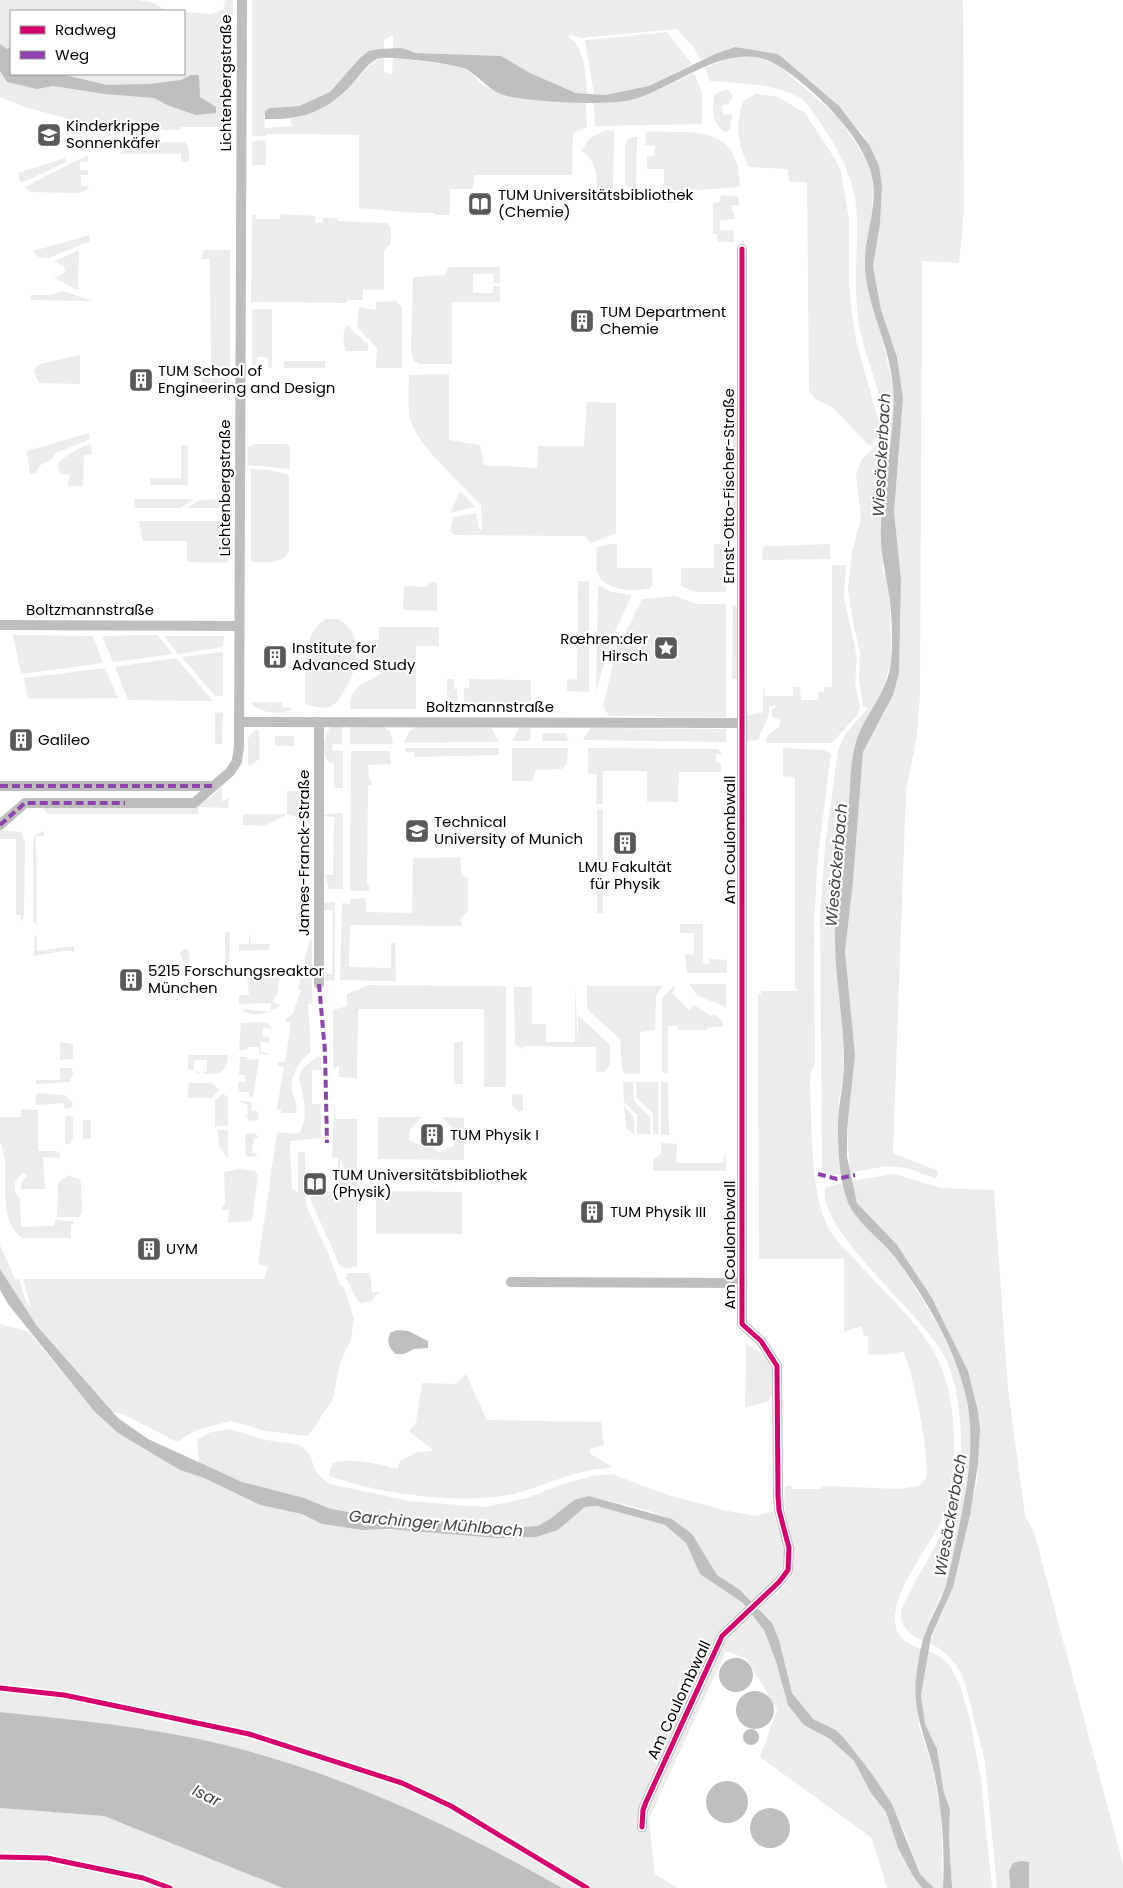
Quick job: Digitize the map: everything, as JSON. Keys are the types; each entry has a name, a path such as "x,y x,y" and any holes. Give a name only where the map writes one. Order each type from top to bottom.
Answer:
{"street":[{"name":"Lichtenbergstraße","path":"213,786 226,777 238,756 242,0"},
{"name":"Ernst-Otto-Fischer-Straße","path":"741,723 742,249"},
{"name":"Boltzmannstraße","path":"0,625 239,626"},
{"name":"Boltzmannstraße","path":"239,722 741,723"},
{"name":"James-Franck-Straße","path":"319,984 320,722"},
{"name":"Am Coulombwall","path":"642,1827 643,1810 646,1802 722,1636 785,1574 790,1561 789,1548 779,1510 778,1495 777,1366 761,1341 742,1324 743,922 741,723"},
{"path":"0,786 213,786"},
{"path":"0,825 25,803 194,803 213,786"},
{"path":"511,1282 742,1283"}],"shaded area":[{"path":"0,0 138,0 154,3 164,10 10,10 10,75 185,75 185,12 212,14 223,9 225,0 233,0 231,122 228,127 181,127 181,130 131,130 131,126 93,126 86,135 65,118 22,106 0,97"},
{"path":"252,0 963,0 964,210 959,263 922,261 920,695 917,735 906,791 893,1153 938,1171 936,1179 911,1170 893,1167 850,1173 847,1130 855,1055 845,951 853,882 863,752 871,732 885,712 899,673 901,579 894,512 903,398 897,357 881,310 873,266 880,224 882,185 879,166 870,146 861,132 778,54 735,47 700,60 695,49 677,29 582,38 565,34 577,45 583,60 587,94 576,93 530,73 501,56 416,53 402,48 393,49 393,35 384,40 384,49 379,49 330,92 299,106 270,108 264,116 265,128 292,126 290,119 324,107 342,94 366,69 382,57 384,58 384,72 392,74 393,58 460,66 474,75 482,85 505,95 586,103 587,127 573,133 572,175 474,175 473,189 450,189 450,215 359,208 359,135 267,134 266,136 252,136"},
{"path":"667,32 692,64 649,86 605,95 594,94 585,40"},
{"path":"732,57 755,57 776,63 839,118 866,159 873,183 872,215 864,264 893,385 893,424 881,521 883,571 888,582 890,605 891,661 880,700 858,735 854,750 847,813 838,862 837,973 842,1015 844,1073 839,1099 838,1127 842,1174 836,1175 822,1170 820,916 825,846 838,750 846,733 868,708 863,706 859,682 860,653 848,588 852,553 861,517 856,474 862,459 883,439 882,410 859,325 856,284 856,202 845,165 826,132 803,100 793,94 770,87 746,83 710,81 705,68"},
{"path":"694,73 702,92 702,124 595,126 594,103 623,101 646,95"},
{"path":"727,89 733,96 729,104 722,105 723,115 732,114 730,130 726,132 721,129 715,120 713,105 715,94"},
{"path":"756,94 778,97 805,113 835,159 841,172 849,220 849,286 851,307 856,340 879,423 878,436 870,446 832,407 815,399 809,390 807,182 789,182 788,169 749,167 742,150 738,126 743,101"},
{"path":"606,130 614,131 613,192 593,193 593,190 597,188 594,167 586,154 581,151 590,138"},
{"path":"646,132 705,134 724,143 736,159 740,187 687,191 677,203 664,203 664,169 647,169 647,156 654,156 655,146 645,145"},
{"path":"637,137 636,191 630,190 625,184 625,145 627,140"},
{"path":"266,140 266,165 252,165 252,141"},
{"path":"134,142 185,142 189,149 189,162 181,162 181,154 120,154 121,145 134,146"},
{"path":"88,155 88,161 80,162 80,170 88,170 88,175 81,175 81,186 89,186 87,190 78,193 30,192 25,187"},
{"path":"65,158 66,162 20,182 18,173"},
{"path":"721,195 739,197 739,205 731,205 735,219 720,220 720,230 733,230 734,242 718,242 717,234 713,234 713,203 720,202"},
{"path":"280,214 315,216 316,223 323,223 323,218 337,218 338,221 387,223 391,228 391,244 384,250 384,290 363,290 363,300 348,300 346,303 251,302 252,215 256,215 256,219 280,219"},
{"path":"90,235 90,241 49,258 38,257 33,251"},
{"path":"204,250 230,250 230,386 202,387 201,375 211,375 210,259 201,259"},
{"path":"78,251 78,290 53,277 57,277 65,272 64,266 54,261"},
{"path":"449,267 500,267 500,283 494,283 493,274 473,274 473,293 493,293 493,286 500,286 500,302 452,302 452,364 419,364 413,360 411,348 413,277 445,275"},
{"path":"63,291 92,301 30,300 31,295 51,295"},
{"path":"395,301 402,306 402,368 376,368 377,348 357,327 359,307 376,310 376,302"},
{"path":"252,309 272,309 272,368 268,368 268,357 257,357 256,368 252,368"},
{"path":"347,325 368,345 368,351 346,351 344,330"},
{"path":"80,355 80,384 39,383 33,370 40,364"},
{"path":"284,361 325,361 325,368 284,368"},
{"path":"449,374 449,440 480,445 484,465 537,468 538,446 584,446 587,402 616,403 616,533 592,543 584,536 454,535 450,530 453,517 476,513 479,529 482,530 481,505 420,439 411,423 408,402 409,375"},
{"path":"733,404 737,407 737,535 733,535"},
{"path":"89,433 90,439 56,453 52,459 39,466 36,473 30,475 27,451"},
{"path":"91,444 92,454 84,455 83,486 70,487 67,484 70,475 61,474 58,468 59,461 79,448"},
{"path":"254,444 287,444 290,448 290,469 248,465 248,447"},
{"path":"181,445 188,446 188,485 150,485 150,478 181,478"},
{"path":"251,469 268,470 289,475 289,551 278,561 251,562"},
{"path":"460,491 475,507 450,513"},
{"path":"134,499 193,499 181,508 134,508"},
{"path":"227,499 227,508 187,508 200,500"},
{"path":"139,521 227,521 228,563 187,562 187,541 143,541"},
{"path":"617,544 617,568 652,568 653,585 650,588 637,590 621,589 602,580 598,575 597,569 597,547"},
{"path":"714,544 726,545 726,592 696,592 681,586 681,568 714,568"},
{"path":"830,544 830,559 762,560 763,547 765,546"},
{"path":"832,565 846,565 844,598 857,657 855,684 860,706 858,714 832,743 768,743 765,741 767,736 780,726 780,720 772,717 772,710 778,705 769,706 769,714 758,740 747,741 747,716 763,712 763,688 765,688 765,696 793,696 793,687 800,687 801,700 818,700 818,692 824,692 825,687 832,687"},
{"path":"578,581 589,581 589,692 567,691 567,680 577,679"},
{"path":"429,582 437,582 437,611 403,610 404,586 428,587"},
{"path":"598,585 612,592 632,595 611,640 596,692"},
{"path":"675,596 697,604 726,604 726,717 609,716 603,706 616,652 642,599"},
{"path":"733,604 737,607 737,679 732,679"},
{"path":"34,615 88,615 88,618 34,618"},
{"path":"326,619 338,619 346,625 356,641 357,650 351,678 342,695 332,706 322,708 305,704 305,669 311,635 317,626"},
{"path":"379,627 439,627 439,646 416,646 416,709 350,709 350,701 355,690 381,673 380,669 371,663 368,654 369,645 373,640 379,640"},
{"path":"13,635 93,636 103,663 21,674"},
{"path":"157,635 173,654 113,662 102,636"},
{"path":"164,636 224,636 223,647 178,654"},
{"path":"223,652 223,696 215,696 182,657"},
{"path":"176,658 213,701 128,700 115,667"},
{"path":"105,668 118,698 28,699 24,678"},
{"path":"447,679 454,679 454,689 457,689 458,712 447,712"},
{"path":"469,679 531,680 531,712 528,712 527,706 517,706 516,712 464,712 464,688 469,688"},
{"path":"251,702 282,702 282,707 293,708 289,711 278,713 264,711 254,706"},
{"path":"223,712 222,744 215,744 215,713"},
{"path":"331,727 342,727 342,744 333,744 332,750 343,751 343,788 334,788 334,763 328,762 325,754 326,734"},
{"path":"350,727 383,727 390,731 393,744 350,744"},
{"path":"416,727 492,728 499,742 404,743 410,730"},
{"path":"519,728 531,728 530,741 512,741"},
{"path":"590,728 726,729 726,742 583,740"},
{"path":"256,729 259,732 260,758 250,766 248,764 248,738"},
{"path":"542,733 565,733 569,741 542,741"},
{"path":"275,736 294,736 294,746 275,746"},
{"path":"405,748 499,748 499,755 414,757 414,752 405,752"},
{"path":"512,748 568,748 567,764 562,769 536,770 532,781 512,781"},
{"path":"588,748 718,749 722,754 716,754 716,762 721,763 721,772 679,772 678,802 647,802 647,771 603,771 603,804 596,804 597,774 588,774"},
{"path":"783,748 824,750 831,754 818,856 814,922 815,1061 810,1076 813,1154 818,1195 823,1214 832,1234 908,1316 922,1333 933,1351 943,1371 953,1421 953,1472 946,1510 935,1533 906,1581 895,1614 896,1629 904,1640 921,1649 918,1665 919,1726 932,1766 941,1812 943,1888 934,1888 920,1874 904,1830 836,1730 813,1719 792,1693 779,1640 772,1623 758,1609 785,1585 794,1561 794,1549 784,1500 785,1487 791,1485 792,1489 821,1489 821,1486 828,1486 899,1489 919,1486 926,1477 927,1467 920,1414 903,1351 894,1354 868,1355 868,1336 863,1335 862,1326 844,1332 844,1259 759,1259 758,995 761,994 761,991 799,991 795,988 795,777 783,776"},
{"path":"351,751 390,751 391,764 368,765 369,780 371,780 372,785 368,785 367,885 369,886 369,891 350,891"},
{"path":"222,787 222,802 229,797 228,808 198,807 198,814 48,814 42,808 184,808 211,797"},
{"path":"287,791 311,792 310,826 304,820 288,814 264,826 243,825 243,814 287,814"},
{"path":"597,810 603,810 603,877 597,877"},
{"path":"343,813 343,889 329,889 325,875 333,875 334,817 323,816"},
{"path":"0,830 21,832 25,843 24,915 21,923 21,915 16,915 16,839 0,839"},
{"path":"44,831 44,836 36,836 37,925 33,921 33,841 36,834"},
{"path":"460,857 462,876 468,877 468,911 460,919 462,926 350,925 349,967 391,968 391,943 395,943 396,981 340,980 342,903 350,904 350,899 365,898 366,912 412,913 413,858"},
{"path":"597,884 603,884 603,913 597,913"},
{"path":"335,902 335,980 325,981 326,974 332,974 333,910 323,910 323,903"},
{"path":"680,924 703,924 703,963 709,964 709,959 727,960 727,973 687,973 685,955 694,954 694,933 680,933"},
{"path":"225,932 230,932 229,969 222,976 209,975 209,968 225,968"},
{"path":"249,932 251,944 270,944 269,950 239,951 239,944 249,944"},
{"path":"37,935 37,951 74,946 74,952 61,951 34,956 34,936"},
{"path":"312,937 312,1003 308,1004 311,1052 303,1059 294,1073 292,1089 296,1113 281,1113 281,1110 277,1108 284,1067 277,1066 278,1062 285,1062 291,1023 284,1021 293,1013 301,990 298,989 309,942"},
{"path":"184,949 189,950 190,967 199,968 199,976 192,974 185,965 180,953"},
{"path":"247,975 280,975 278,992 273,1001 280,1006 271,1011 271,1003 239,1004 239,995 249,995"},
{"path":"689,984 726,984 726,1007 698,996"},
{"path":"368,985 506,986 506,1087 484,1087 484,1009 358,1009 357,1078 339,1077 339,1066 333,1069 333,1010 347,1006 347,994"},
{"path":"575,985 578,1047 524,1046 523,1049 515,1044 514,987 532,987 532,1024 546,1024 546,1042 575,1042"},
{"path":"587,986 662,986 656,997 655,1030 640,1032 640,1074 625,1074 622,1070 620,1039 589,1011 587,1007"},
{"path":"674,986 676,988 672,993 689,1010 694,1005 711,1016 713,1014 722,1020 723,1027 708,1027 708,1030 678,1030 678,1026 668,1026 668,1073 665,1074 662,1071 662,998"},
{"path":"241,1009 268,1012 250,1014"},
{"path":"578,1015 610,1045 610,1065 604,1072 596,1072 596,1047 578,1047"},
{"path":"262,1022 269,1024 272,1029 263,1028 262,1036 270,1038 269,1043 261,1042 260,1052 268,1053 268,1055 259,1054 259,1047 247,1047 247,1050 239,1050 241,1023"},
{"path":"60,1042 73,1044 73,1059 60,1060"},
{"path":"454,1042 463,1042 463,1084 454,1084"},
{"path":"188,1055 228,1055 226,1067 218,1074 203,1074 203,1072 207,1071 207,1060 194,1060 194,1071 199,1072 199,1074 188,1068"},
{"path":"318,1056 321,1058 322,1070 312,1070 312,1104 321,1104 321,1138 290,1141 292,1189 298,1192 298,1152 305,1152 306,1206 329,1255 340,1285 344,1288 354,1319 351,1339 340,1363 333,1399 308,1436 266,1431 231,1421 196,1430 177,1442 123,1414 112,1412 37,1326 0,1269 0,1245 15,1279 19,1279 25,1299 31,1308 23,1279 264,1279 268,1267 258,1264 277,1132 293,1134 300,1132 305,1111 299,1076 303,1068"},
{"path":"240,1057 247,1057 247,1060 259,1059 253,1097 249,1097 249,1092 238,1092 238,1081 246,1082 245,1075 239,1075"},
{"path":"60,1068 72,1068 73,1075 69,1082 36,1084 36,1080 60,1080"},
{"path":"623,1081 633,1082 634,1101 650,1117 650,1135 637,1134 637,1115 624,1102"},
{"path":"636,1082 658,1082 658,1134 653,1134 653,1113 636,1097"},
{"path":"661,1082 668,1083 669,1135 661,1135"},
{"path":"189,1083 212,1083 219,1090 212,1098 187,1098"},
{"path":"38,1093 65,1095 73,1103 72,1107 65,1109 64,1103 36,1105 35,1097"},
{"path":"223,1093 228,1098 228,1126 215,1126 215,1101"},
{"path":"512,1094 523,1094 523,1111 518,1111 512,1105"},
{"path":"238,1101 252,1102 251,1110 259,1112 258,1120 250,1121 244,1115 248,1115 247,1104"},
{"path":"624,1106 634,1117 634,1134 626,1128"},
{"path":"334,1108 336,1119 357,1119 357,1171 343,1167 342,1160 340,1160 340,1171 338,1170 338,1158 332,1158"},
{"path":"21,1109 38,1110 38,1151 57,1151 60,1154 60,1158 43,1157 45,1189 20,1189 22,1181 27,1176 23,1172 15,1182 15,1193 20,1199 21,1227 54,1226 55,1220 73,1221 71,1225 71,1238 22,1238 10,1223 5,1192 5,1159 0,1140 0,1117 21,1117"},
{"path":"70,1115 73,1118 73,1138 70,1144 65,1144 65,1116"},
{"path":"378,1117 421,1117 410,1130 409,1140 419,1145 427,1140 438,1152 454,1146 454,1130 443,1117 464,1118 464,1160 378,1159"},
{"path":"83,1120 91,1120 91,1139 83,1139"},
{"path":"218,1130 228,1130 228,1159 219,1146"},
{"path":"254,1133 260,1138 254,1138 252,1153 259,1154 252,1157 246,1156 245,1134"},
{"path":"661,1143 677,1144 676,1163 724,1163 724,1154 726,1153 726,1171 653,1171 653,1160 661,1153"},
{"path":"240,1169 255,1171 258,1175 253,1216 251,1221 228,1223 229,1210 221,1210 225,1203 224,1172"},
{"path":"894,1174 941,1188 994,1190 1008,1389 1025,1515 1034,1532 1123,1864 1123,1888 1029,1888 1029,1862 1009,1880 1010,1888 997,1888 985,1762 966,1687 961,1673 953,1661 943,1651 930,1643 943,1611 977,1482 980,1429 978,1411 968,1371 932,1298 873,1220 857,1203 851,1181"},
{"path":"68,1175 79,1179 81,1183 82,1213 79,1217 57,1217 58,1183"},
{"path":"338,1182 357,1182 357,1267 344,1268 340,1266 311,1201 310,1192 338,1191"},
{"path":"844,1182 847,1195 856,1214 896,1258 938,1326 961,1377 966,1395 971,1431 970,1459 954,1559 948,1580 929,1621 923,1641 913,1636 906,1629 902,1621 901,1610 940,1537 953,1506 961,1457 958,1401 949,1367 931,1336 853,1248 837,1226 827,1205 825,1188"},
{"path":"376,1191 462,1192 462,1234 376,1234"},
{"path":"735,1196 736,1258 730,1260 730,1257 734,1257 734,1244 730,1244 731,1212 734,1212 734,1203 730,1203 731,1197"},
{"path":"348,1273 370,1273 372,1292 379,1292 371,1301 361,1303 357,1300 346,1278"},
{"path":"0,1324 28,1331 94,1411 180,1470 204,1478 260,1505 302,1514 322,1524 362,1530 558,1530 585,1507 597,1506 665,1525 686,1543 700,1574 743,1603 764,1630 804,1725 830,1739 854,1761 871,1793 886,1812 898,1848 913,1876 922,1888 887,1888 872,1838 760,1757 777,1710 747,1659 726,1651 649,1819 655,1874 678,1888 562,1888 470,1838 397,1805 316,1773 255,1753 139,1729 0,1712"},
{"path":"746,1344 763,1354 772,1366 772,1394 768,1401 745,1408"},
{"path":"466,1374 487,1420 601,1422 604,1445 589,1449 591,1454 613,1467 561,1478 517,1493 496,1497 473,1498 448,1498 397,1493 329,1476 332,1463 340,1461 373,1463 398,1469 400,1461 417,1452 434,1451 409,1431 416,1422 422,1383 456,1384"},
{"path":"227,1429 270,1441 292,1443 303,1447 319,1476 330,1484 409,1501 485,1507 528,1498 560,1485 592,1476 612,1474 668,1495 728,1511 756,1516 773,1511 784,1543 785,1557 780,1572 752,1602 740,1590 717,1575 691,1534 672,1519 643,1509 589,1496 574,1500 538,1526 487,1529 430,1519 415,1521 331,1509 304,1498 242,1482 199,1463 197,1440 208,1433"},
{"path":"928,1651 938,1655 950,1666 960,1685 971,1725 981,1780 992,1888 952,1888 949,1836 950,1809 944,1793 937,1749 925,1724 921,1695"},
{"path":"0,1808 104,1816 283,1888 0,1888"}],"water":[{"path":"0,44 7,49 10,47 10,75 65,75 107,85 149,84 181,80 191,75 199,75 200,97 216,107 216,113 196,115 167,105 154,98 105,94 53,86 37,89 7,82 0,71"},
{"path":"735,47 778,54 839,106 870,146 879,166 882,185 880,224 873,266 881,310 897,357 903,398 894,512 901,579 899,673 893,695 863,752 853,882 845,951 855,1055 847,1130 847,1157 857,1203 897,1245 932,1298 968,1371 978,1411 980,1429 978,1464 970,1515 953,1587 931,1637 921,1695 925,1724 937,1749 944,1793 950,1809 949,1836 952,1888 943,1888 944,1857 940,1810 932,1764 918,1712 915,1691 922,1643 946,1585 964,1503 969,1469 970,1418 962,1382 955,1362 929,1307 895,1257 856,1216 847,1200 842,1182 838,1144 838,1118 844,1064 835,935 840,846 847,816 851,769 856,742 881,694 889,674 892,644 892,625 881,534 894,396 890,364 870,296 865,269 866,247 874,193 869,166 851,133 810,89 782,68 763,59 744,57 706,66 649,94 631,100 604,103 551,101 507,96 490,88 472,73 460,67 410,59 380,58 368,65 343,93 323,107 302,116 265,119 265,111 270,108 299,106 330,92 360,58 369,51 379,49 402,48 416,53 501,56 530,73 576,93 605,95 649,86 715,54"},
{"name":"Garchinger Mühlbach","path":"0,1269 37,1326 118,1418 148,1439 242,1482 304,1498 331,1509 415,1521 430,1519 487,1529 538,1526 574,1500 589,1496 672,1519 692,1534 717,1575 740,1590 772,1623 779,1640 792,1693 813,1719 836,1730 844,1738 872,1774 892,1804 920,1874 934,1888 922,1888 913,1876 898,1848 886,1812 871,1793 854,1761 830,1739 804,1725 788,1705 776,1661 764,1630 743,1603 700,1574 686,1543 665,1525 597,1506 585,1507 558,1530 536,1537 498,1538 388,1529 362,1530 322,1524 302,1514 260,1505 204,1478 180,1470 118,1433 94,1411 8,1304 0,1290"},
{"path":"397,1330 408,1331 428,1341 428,1348 414,1349 404,1354 396,1354 390,1347 389,1339 390,1333"},
{"path":"736,1658 743,1659 748,1663 752,1668 752,1682 748,1687 743,1691 736,1692 729,1691 724,1687 720,1682 719,1675 720,1668 724,1663 729,1659"},
{"path":"755,1691 768,1697 774,1710 768,1723 755,1729 742,1723 736,1710 742,1697"},
{"name":"Isar","path":"0,1712 170,1733 269,1757 356,1787 398,1805 482,1844 562,1888 283,1888 104,1816 0,1808"},
{"path":"751,1729 757,1731 759,1737 757,1743 751,1745 745,1743 743,1737 745,1731"},
{"path":"727,1781 742,1787 748,1802 742,1817 727,1823 712,1817 706,1802 712,1787"},
{"path":"774,1808 781,1811 787,1817 790,1828 789,1836 781,1845 774,1848 766,1848 759,1845 751,1836 750,1824 753,1817 762,1809"},
{"path":"1029,1862 1029,1888 1010,1888 1009,1871 1013,1863"}],"marked path":[{"path":"0,786 213,786"},
{"path":"0,825 25,803 125,803"},
{"path":"319,984 325,1052 327,1143"},
{"path":"818,1174 837,1179 855,1175"}],"cycle path":[{"path":"642,1827 643,1810 646,1802 722,1636 779,1582 788,1570 789,1548 779,1510 778,1495 777,1366 761,1341 742,1324 742,249"},
{"path":"0,1688 64,1695 249,1734 402,1783 451,1806 587,1888"},
{"path":"0,1857 47,1858 143,1878 170,1888"}],"place":[{"name":"Kinderkrippe Sonnenkäfer","path":"49,135"},
{"name":"TUM Universitätsbibliothek (Chemie)","path":"480,204"},
{"name":"TUM Department Chemie","path":"582,321"},
{"name":"TUM School of Engineering and Design","path":"141,380"},
{"name":"Rœhren:der Hirsch","path":"666,648"},
{"name":"Institute for Advanced Study","path":"275,657"},
{"name":"Galileo","path":"21,740"},
{"name":"Technical University of Munich","path":"417,831"},
{"name":"LMU Fakultät für Physik","path":"625,843"},
{"name":"5215 Forschungsreaktor München","path":"131,980"},
{"name":"TUM Physik I","path":"432,1135"},
{"name":"TUM Universitätsbibliothek (Physik)","path":"315,1184"},
{"name":"TUM Physik III","path":"592,1212"},
{"name":"UYM","path":"149,1249"}],"water label":[{"name":"Wiesäckerbach","path":"881,455"},
{"name":"Wiesäckerbach","path":"836,865"},
{"name":"Wiesäckerbach","path":"950,1515"}]}
